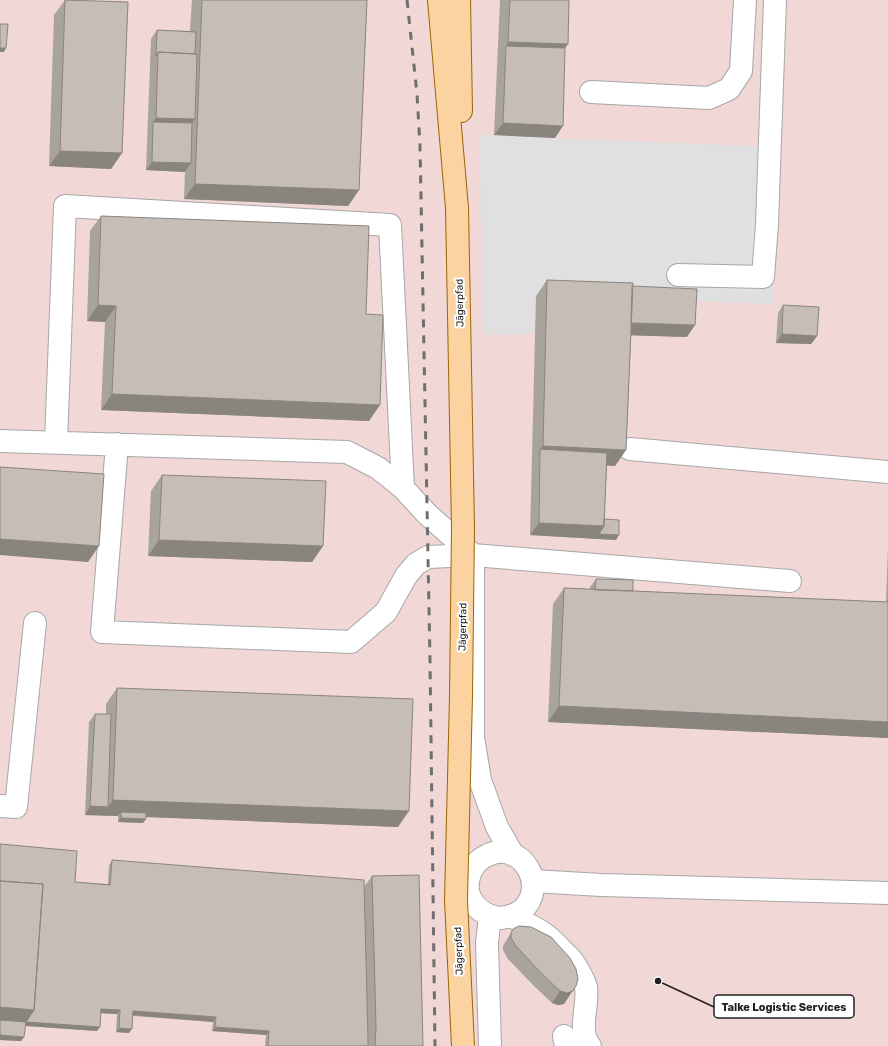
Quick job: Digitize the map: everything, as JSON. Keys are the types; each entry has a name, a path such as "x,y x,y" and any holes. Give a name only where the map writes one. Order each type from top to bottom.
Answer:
{"main road":[{"name":"Jägerpfad","path":"439,0 457,208"},
{"name":"Jägerpfad","path":"459,0 462,102 457,208 463,528 456,900 463,1046"}],"lane":[{"path":"591,92 708,98 729,89 741,71 744,0"},
{"path":"678,275 763,277 767,224 775,0"},
{"path":"56,442 65,206 390,225 403,488"},
{"path":"0,440 347,452 378,468 403,488 427,514 474,554 473,736 480,780 497,827 513,855"},
{"path":"116,444 102,632 352,642 386,612 406,576 416,564 428,557 474,554 790,581"},
{"path":"630,449 888,472"},
{"path":"0,806 16,807 35,623"},
{"path":"500,916 521,911 528,903 533,892 533,881 530,870 523,861 513,855 502,852 491,853 474,865 469,874 469,895 474,904 481,911 500,916 544,933 573,961 586,987 584,1033 590,1046"},
{"path":"533,881 609,886 888,893"},
{"path":"490,1046 487,943 500,916"}],"shaded area":[{"path":"0,0 888,0 888,1046 0,1046"},
{"path":"479,135 779,147 773,304 536,295 534,334 483,335"}],"building":[{"path":"65,0 128,2 122,153 60,151"},
{"path":"202,0 367,0 359,190 195,184"},
{"path":"510,0 569,0 568,44 508,42"},
{"path":"0,24 8,24 6,48 0,48"},
{"path":"157,30 196,32 195,54 158,52 156,56"},
{"path":"506,46 565,48 563,126 503,123"},
{"path":"158,52 197,54 195,119 156,118"},
{"path":"153,122 192,123 191,163 152,162"},
{"path":"101,216 369,226 366,314 383,315 380,405 112,394 116,306 98,305"},
{"path":"547,280 633,283 626,450 543,446"},
{"path":"632,286 697,289 695,325 631,323"},
{"path":"783,305 819,307 817,336 782,334"},
{"path":"540,449 607,453 604,526 539,523"},
{"path":"0,467 104,474 99,546 0,539"},
{"path":"162,475 326,481 323,546 159,540"},
{"path":"604,519 619,520 619,535 599,534 604,526"},
{"path":"596,579 633,580 633,591 595,590"},
{"path":"564,588 888,602 888,722 559,706"},
{"path":"117,688 413,699 409,811 113,800"},
{"path":"95,714 111,714 108,807 90,806"},
{"path":"121,812 146,813 146,819 121,818"},
{"path":"0,844 77,851 75,882 110,885 112,860 364,880 368,1046 268,1046 269,1031 215,1027 216,1017 133,1011 132,1029 119,1028 120,1010 101,1009 100,1027 26,1022 34,1010 43,884 0,881"},
{"path":"419,875 423,1046 375,1046 376,1027 372,876"},
{"path":"0,881 43,884 34,1010 0,1007"},
{"path":"519,926 531,927 551,937 570,958 576,969 578,979 573,991 567,993 560,991 516,946 511,938 511,933 513,929"},
{"path":"0,1020 26,1022 24,1037 0,1035"}],"railway":[{"path":"407,0 417,94 420,146 430,660 435,1046"}],"place":[{"name":"Talke Logistic Services","path":"658,981"}]}
